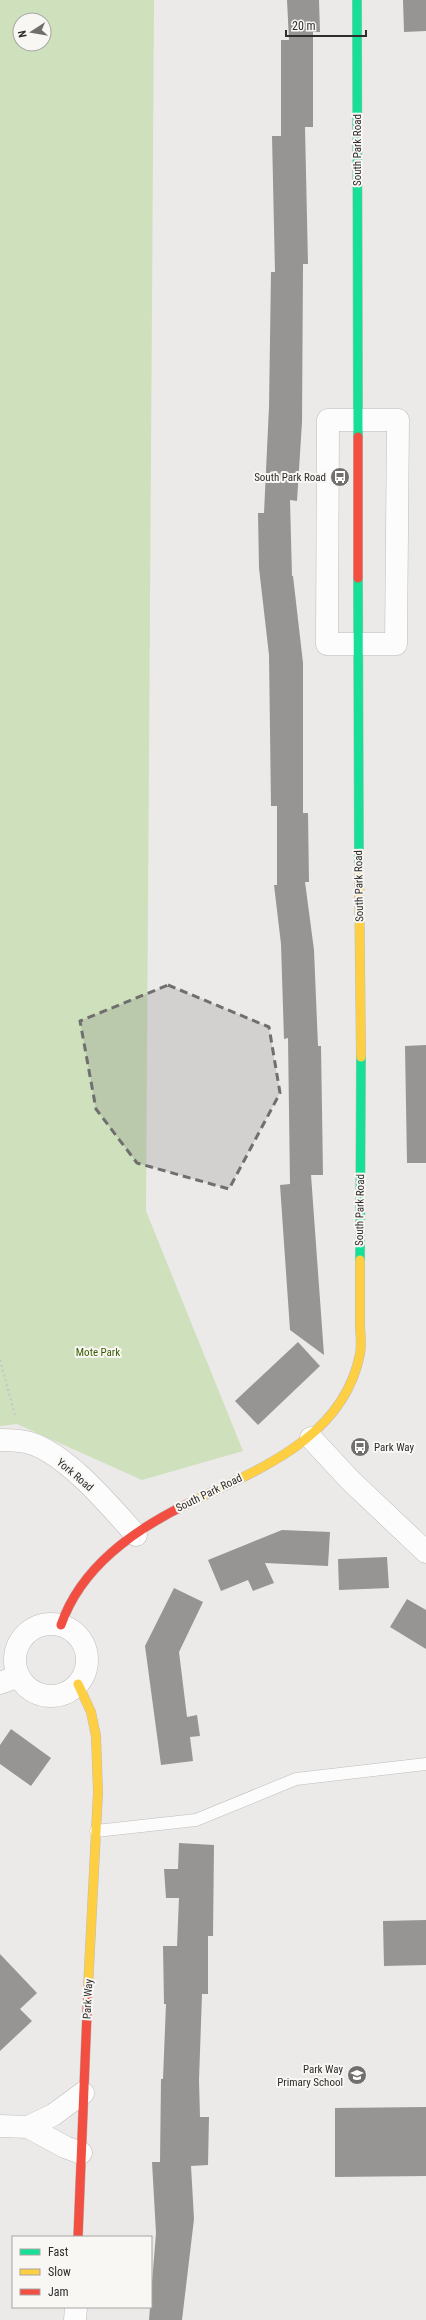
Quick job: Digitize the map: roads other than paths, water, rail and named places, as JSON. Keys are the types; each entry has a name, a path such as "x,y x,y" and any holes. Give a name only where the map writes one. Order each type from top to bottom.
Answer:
{"street":[{"name":"South Park Road","path":"61,1625 67,1605 78,1585 111,1552 170,1512 278,1459 311,1438 326,1424 347,1395 356,1375 360,1353 361,997 358,645 357,0"},
{"path":"328,420 358,420 398,420 396,644 327,644 328,420"},
{"path":"311,1438 350,1480 426,1552"},
{"name":"York Road","path":"9,1440 45,1450 72,1469 136,1535"},
{"path":"40,1625 61,1625 80,1637 87,1652 86,1670 78,1684 63,1694 46,1696 9,1680 17,1648 23,1637 40,1625"},
{"name":"Park Way","path":"78,1684 91,1712 98,1761 78,2236"},
{"path":"28,2127 53,2115 83,2093"},
{"path":"0,2126 28,2127 65,2147 82,2153"},
{"path":"75,2320 76,2308"}],"lane":[{"path":"96,1831 196,1820 296,1779 426,1764"}],"place":[{"name":"South Park Road","path":"340,477"},
{"name":"Park Way","path":"360,1447"},
{"name":"Park Way Primary School","path":"357,2075"}],"park label":[{"name":"Mote Park","path":"98,1352"}]}
